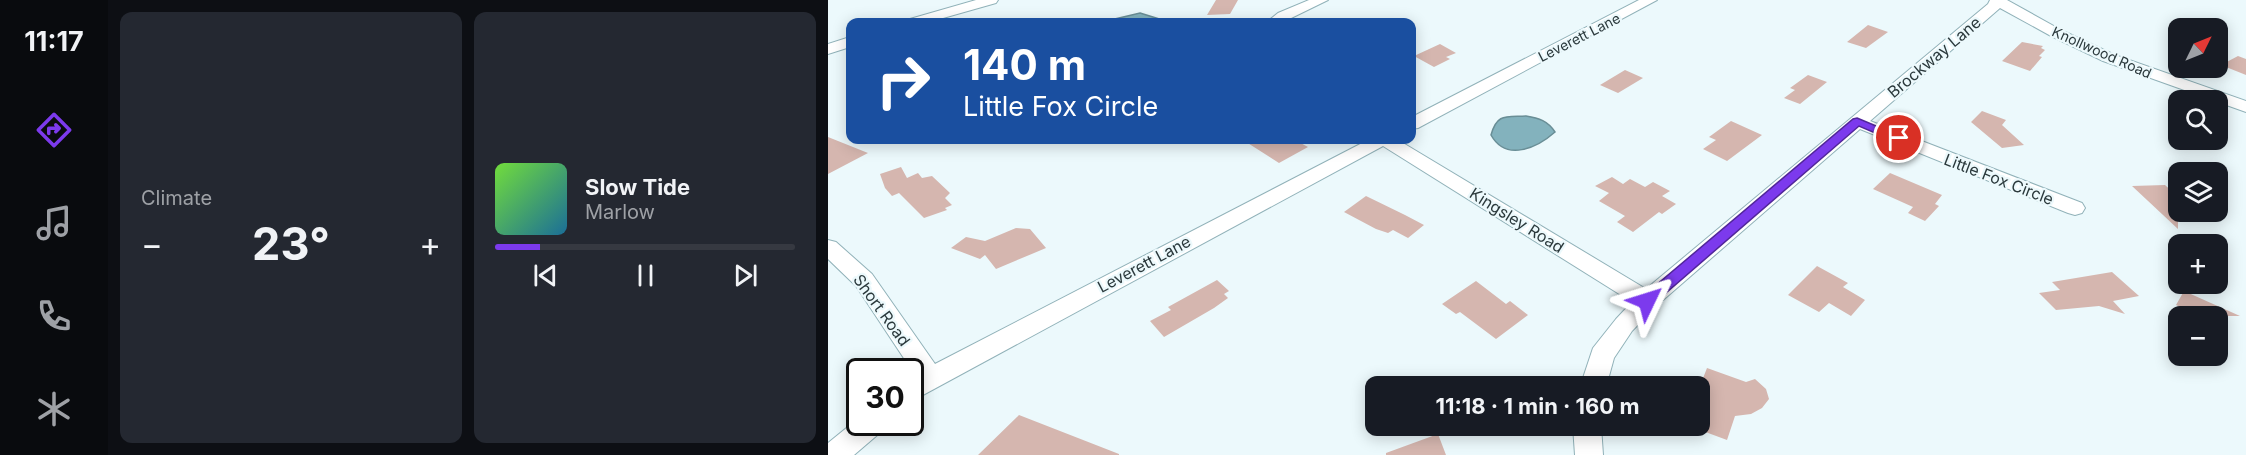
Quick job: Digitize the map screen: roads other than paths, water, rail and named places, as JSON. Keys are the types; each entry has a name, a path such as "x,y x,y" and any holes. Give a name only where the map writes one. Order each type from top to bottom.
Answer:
{"street":[{"path":"929,18 991,0"},
{"path":"1279,18 1321,0"},
{"name":"Leverett Lane","path":"1416,122 1650,0"},
{"name":"Knollwood Road","path":"1996,1 2109,58 2246,107"},
{"name":"Brockway Lane","path":"1596,376 1602,355 1624,325 1647,301 1994,6 1996,1"},
{"path":"828,49 846,43"},
{"name":"Little Fox Circle","path":"1857,122 2075,208"},
{"name":"Leverett Lane","path":"924,383 1373,144"},
{"name":"Kingsley Road","path":"1392,144 1647,301"},
{"name":"Short Road","path":"828,247 864,280 931,378"},
{"path":"834,455 857,436"},
{"path":"1588,436 1589,455"}],"water":[{"path":"1140,13 1156,18 1119,18"},
{"path":"1526,116 1543,121 1555,132 1540,143 1522,150 1505,148 1491,135 1499,120"}]}
